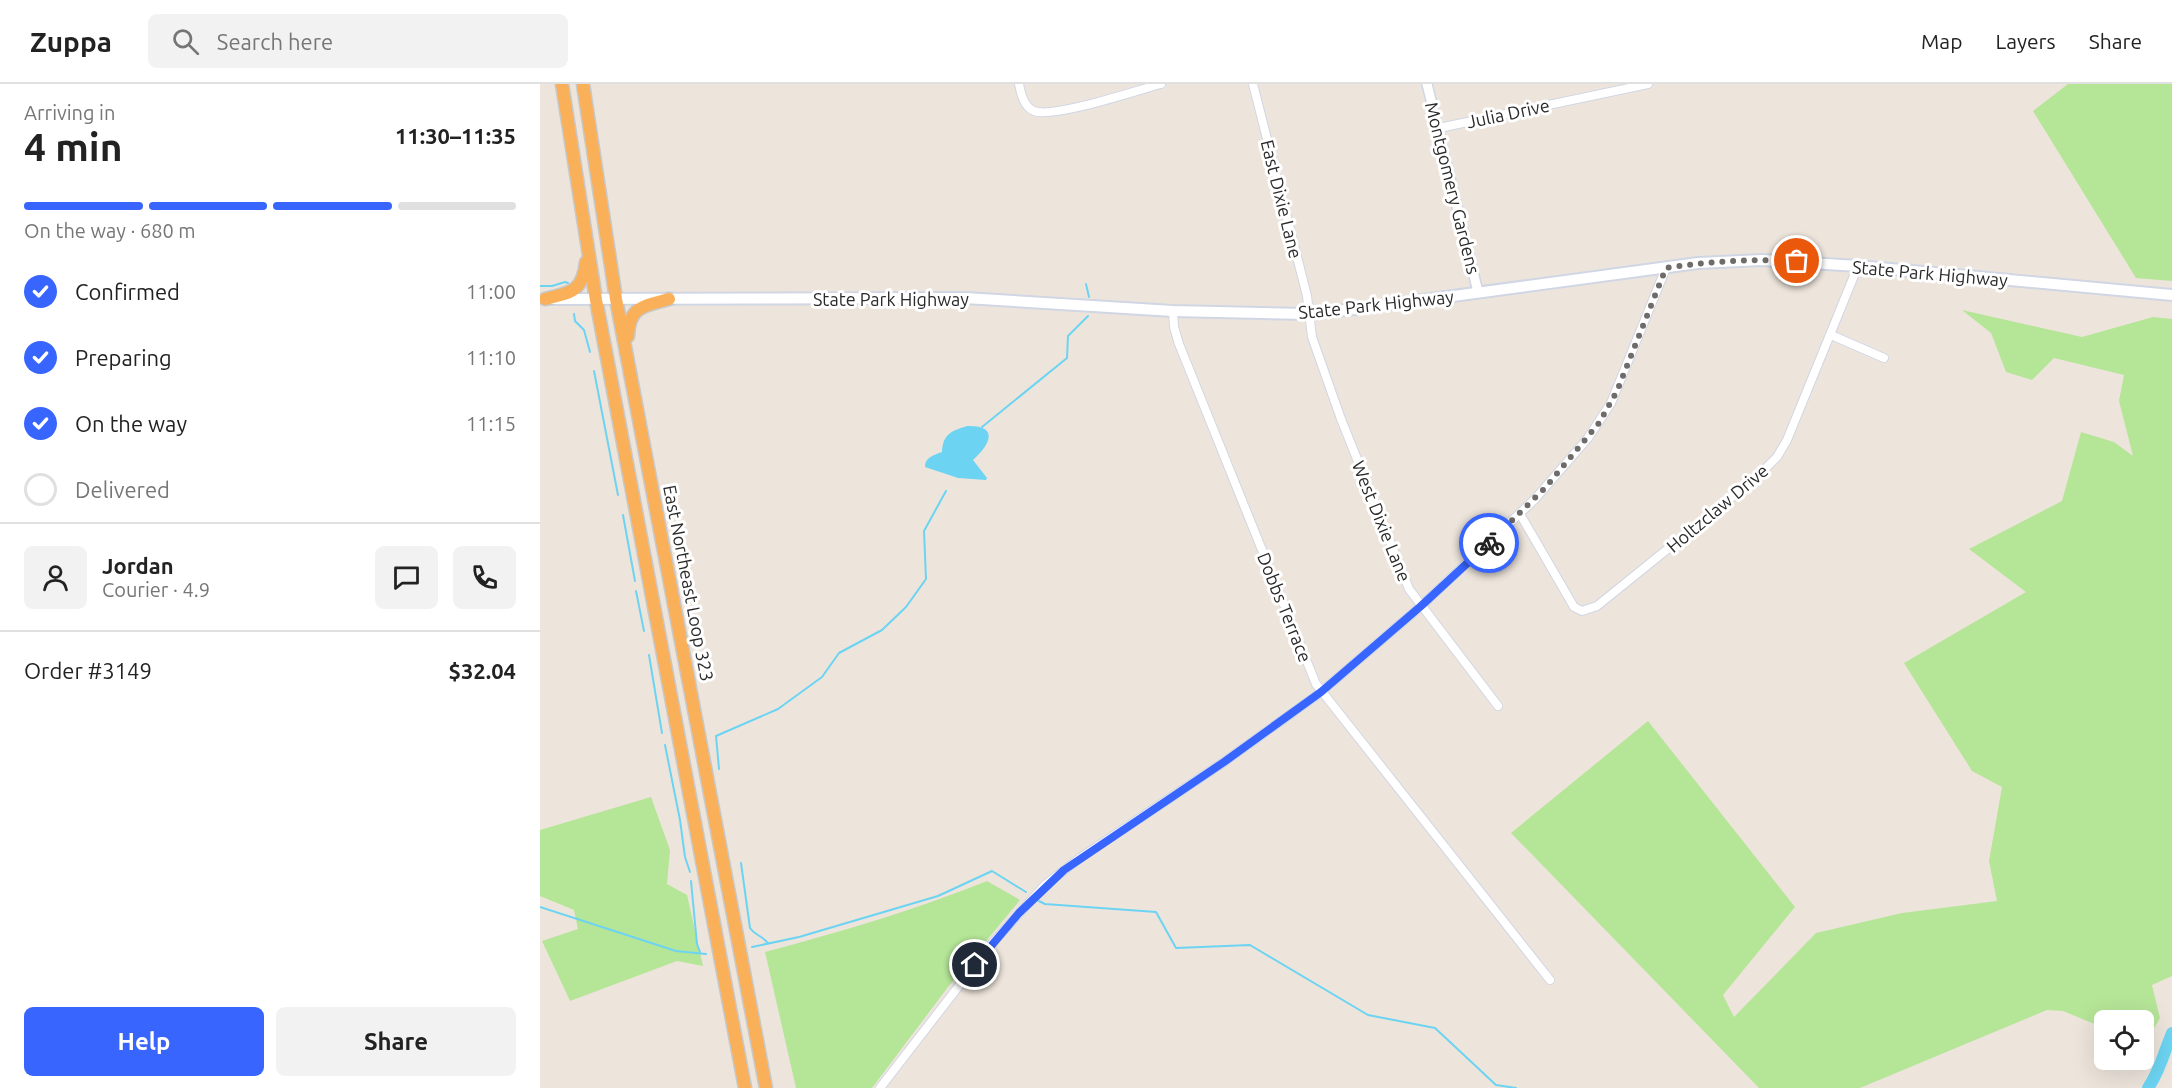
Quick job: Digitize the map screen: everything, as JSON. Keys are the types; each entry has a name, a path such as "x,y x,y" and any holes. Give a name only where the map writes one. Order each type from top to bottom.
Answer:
{"highway":[{"path":"562,84 596,300 745,1088"},
{"name":"East Northeast Loop 323","path":"583,84 616,300 766,1088"},
{"path":"571,146 591,144"},
{"path":"543,299 567,294 578,286 584,275 587,249"},
{"path":"628,361 628,326 633,314 643,307 669,299"},
{"path":"624,446 644,443"},
{"path":"660,637 679,633"},
{"path":"688,785 708,781"}],"main road":[{"name":"State Park Highway","path":"543,299 965,298 1173,311 1308,314 1698,263 1762,260 1858,266 2172,295"}],"street":[{"path":"1018,84 1029,108 1043,113 1074,108 1161,84"},
{"name":"East Dixie Lane","path":"1253,84 1307,296 1308,314"},
{"name":"Montgomery Gardens","path":"1427,84 1478,292"},
{"name":"Julia Drive","path":"1439,128 1648,84"},
{"name":"Holtzclaw Drive","path":"1520,514 1574,607 1582,611 1597,606 1772,463 1787,440 1858,266"},
{"path":"880,1088 989,947 1045,885 1080,858 1224,762 1321,692 1421,606 1545,488 1588,438 1611,404 1666,268"},
{"name":"Dobbs Terrace","path":"1173,311 1174,327 1179,344 1316,684 1550,980"},
{"name":"West Dixie Lane","path":"1308,314 1312,337 1341,419 1409,589 1498,706"},
{"path":"1831,335 1884,358"}],"green space":[{"path":"2068,84 2172,84 2172,281 2136,278 2033,111"},
{"path":"1962,310 2082,337 2153,317 2172,319 2172,976 2152,985 2160,1018 2154,1028 2154,1010 2094,1010 2094,1024 2063,1011 2047,1010 1860,1088 1759,1088 1511,833 1648,721 1795,907 1723,995 1734,1017 1816,933 1902,913 1997,901 1989,861 2002,787 1972,771 1904,663 2026,592 1969,549 2062,501 2081,432 2114,442 2133,456 2119,401 2124,375 2054,358 2032,380 2006,372 1991,333"},
{"path":"651,797 670,850 667,884 687,895 703,966 677,961 570,1001 542,941 578,929 574,910 540,896 540,830"},
{"path":"987,881 1020,900 948,987 872,1088 796,1088 765,952 877,920"}],"water":[{"path":"967,426 988,432 989,437 984,448 973,460 987,478 986,480 958,478 925,467 928,459 942,452 944,441 949,434"}],"waterway":[{"path":"540,286 568,283"},
{"path":"1086,284 1089,297"},
{"path":"574,314 575,321 584,330 590,352"},
{"path":"982,427 1067,358 1068,336 1088,316"},
{"path":"594,371 618,495"},
{"path":"719,769 716,736 778,709 822,677 839,653 882,630 906,607 926,579 924,531 946,491"},
{"path":"623,515 635,581"},
{"path":"636,591 644,631"},
{"path":"649,655 662,733"},
{"path":"665,745 685,857 690,872"},
{"path":"741,863 750,928 768,943"},
{"path":"752,947 799,937 938,896 992,871 1026,892"},
{"path":"691,881 697,944 700,952"},
{"path":"1039,901 1045,904 1156,912 1176,948 1250,945 1368,1015 1435,1028 1496,1085 1516,1088"},
{"path":"540,907 676,951 706,954"},
{"path":"2148,1088 2159,1068 2172,1033"}],"way so far":[{"path":"1489,543 1545,488 1599,423 1617,391 1666,268 1744,260 1797,261"}],"route":[{"path":"975,965 1045,885 1321,692 1358,662 1489,543"}]}
